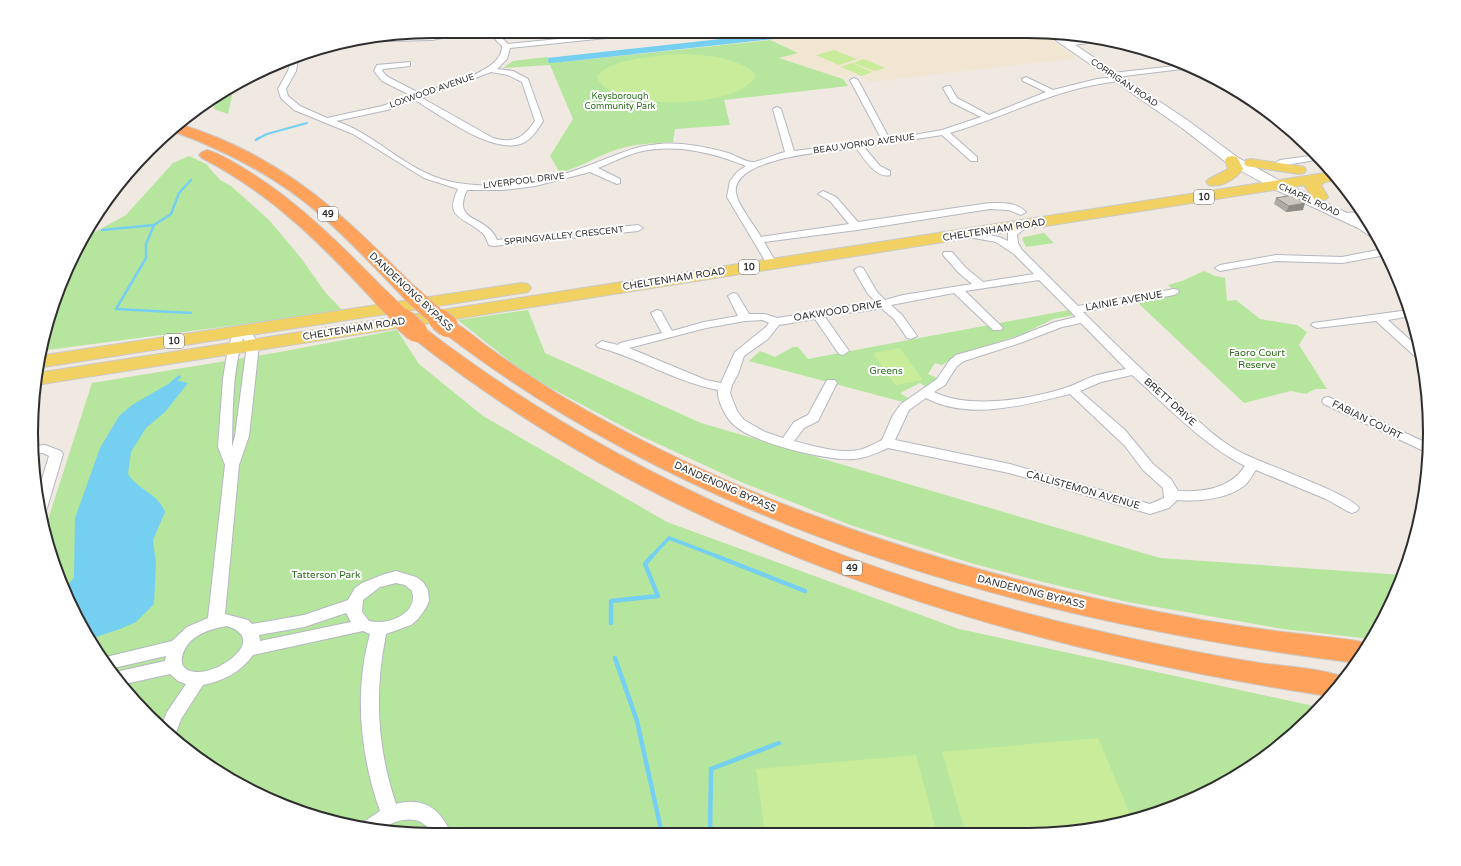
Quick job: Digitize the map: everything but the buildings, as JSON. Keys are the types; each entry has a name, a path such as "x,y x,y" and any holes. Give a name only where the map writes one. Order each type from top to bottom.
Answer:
{"highway":[{"name":"DANDENONG BYPASS","path":"180,131 216,151 292,208 416,331 486,385 583,446 688,500 807,551 927,593 991,613 1058,631 1168,657 1228,669 1331,685"},
{"name":"DANDENONG BYPASS","path":"169,140 196,150 233,151 273,172 317,204 410,293 447,326 533,388 598,427 645,451 758,503 878,548 1003,586 1138,618 1268,641 1356,652"}],"main road":[{"name":"CORRIGAN ROAD","path":"1061,40 1198,134 1232,160 1271,174"},
{"name":"CORRIGAN ROAD","path":"1198,134 1271,174"},
{"path":"1214,182 1232,174 1236,169 1232,160"},
{"path":"1271,174 1299,170"},
{"name":"CHELTENHAM ROAD","path":"765,251 967,234 1022,219 1214,182 1299,170 1325,173"},
{"name":"CHELTENHAM ROAD","path":"42,378 243,339 765,251 1022,219 1271,174 1325,173"},
{"name":"CHAPEL ROAD","path":"1271,174 1340,208 1360,224"},
{"name":"CHAPEL ROAD","path":"1271,174 1364,226"},
{"path":"1320,197 1313,187 1314,183 1326,174"},
{"name":"CHELTENHAM ROAD","path":"45,361 243,339"}],"street":[{"path":"498,38 506,46 571,38"},
{"path":"1068,44 1084,42"},
{"name":"LOXWOOD AVENUE","path":"327,120 384,108 490,70 505,57 506,46"},
{"name":"LIVERPOOL DRIVE","path":"294,64 292,71 283,86 284,97 296,108 364,136 434,180 464,187 492,187 565,177 625,153 664,146 694,148 719,152 752,165"},
{"path":"407,64 380,67 378,71 385,79 417,96 490,140 501,144 522,141 531,135 539,121 525,81 510,73 490,70"},
{"name":"BEAU VORNO AVENUE","path":"765,251 732,197 731,189 738,176 752,165 790,153 858,145 944,132 989,118 1052,92 1117,77 1179,68"},
{"path":"1026,79 1052,92"},
{"path":"854,80 884,137 889,140"},
{"path":"947,88 954,100 989,118"},
{"path":"777,109 790,153"},
{"path":"944,132 974,160"},
{"path":"858,145 877,168 888,173"},
{"name":"CHELTENHAM ROAD","path":"1271,174 1312,159"},
{"path":"590,168 617,181"},
{"name":"SPRINGVALLEY CRESCENT","path":"464,187 456,202 458,211 462,216 489,232 493,243 638,228"},
{"path":"823,194 833,199 857,227"},
{"name":"CHELTENHAM ROAD","path":"765,251 857,227 990,206 1016,208 1022,219"},
{"name":"BRETT DRIVE","path":"1018,252 1013,243 1012,234 1022,219"},
{"name":"BRETT DRIVE","path":"967,234 999,240 1018,252 1135,371 1208,436 1235,455 1253,464 1331,496 1352,508"},
{"path":"1220,268 1276,258 1342,260 1379,253"},
{"path":"948,254 962,270 981,286"},
{"path":"859,270 873,294 898,317 911,336"},
{"name":"OAKWOOD DRIVE","path":"775,322 818,315 838,309 868,308 903,298 1042,276"},
{"path":"957,290 997,328"},
{"name":"LAINIE AVENUE","path":"1075,310 1174,292"},
{"path":"733,296 745,318"},
{"path":"657,313 669,335"},
{"path":"1316,325 1349,319 1379,318 1405,314"},
{"path":"818,315 842,352"},
{"path":"622,350 624,345 669,335 704,325 745,318 765,317 775,322 769,334 741,353 735,360 732,375 725,387 724,394 732,415 740,423 754,431 820,452 847,455 870,450 887,443 899,415 905,407 941,382 953,364 960,358 1016,341 1059,324 1084,319"},
{"path":"1379,318 1414,349"},
{"path":"232,465 225,447 229,379 243,339"},
{"path":"216,621 232,465 242,436 243,339"},
{"path":"602,345 622,350 703,383 725,387"},
{"path":"926,393 943,402 975,406 1024,401 1072,390 1097,380 1135,371"},
{"path":"787,442 799,425 813,418 831,383"},
{"path":"1072,390 1126,439 1149,468 1170,488 1172,495 1185,497 1229,488 1240,482 1253,464"},
{"name":"FABIAN COURT","path":"1328,401 1422,446"},
{"name":"CALLISTEMON AVENUE","path":"887,443 1010,470 1150,509 1162,506 1169,501 1172,495"},
{"path":"39,449 45,449 56,454 43,497"},
{"path":"248,650 363,625 380,628 401,623 416,611 420,604 422,596 420,588 414,582 396,577 385,579 365,588 358,596 354,604 355,617 363,625"},
{"path":"249,631 304,621 354,604"},
{"path":"216,621 237,622 244,626 249,631 251,637 248,650 237,664 228,670 208,678 187,678 179,673 174,666 173,657 176,647 193,631 216,621"},
{"path":"380,628 374,658 371,690 372,743 390,814"},
{"path":"112,661 176,647"},
{"path":"123,677 174,666"},
{"path":"170,727 174,717 198,679"},
{"path":"376,824 390,814 399,811 416,810 429,815 440,828"}],"shaded area":[{"path":"787,38 1050,39 1077,58 869,82 863,77 856,75 843,79 778,58 797,53 770,40"}],"green space":[{"name":"Keysborough Community Park","path":"770,40 798,53 779,58 843,79 848,86 724,100 730,125 675,129 673,142 629,146 615,150 560,173 550,156 573,119 550,65 503,68 513,61 547,57 547,60 562,62"},
{"path":"834,50 857,59 839,65 816,55"},
{"path":"680,54 718,57 745,67 754,72 755,77 744,87 726,95 702,100 676,102 650,101 627,97 608,89 597,78 610,66 622,62 648,57"},
{"path":"864,59 885,68 874,71 853,63"},
{"path":"852,63 872,72 862,76 841,67"},
{"path":"233,93 228,114 214,109 215,104"},
{"path":"189,156 206,164 220,180 231,186 269,220 301,258 325,292 343,311 47,350 51,331 68,282 92,234 126,215 173,163"},
{"path":"1044,233 1054,243 1026,247 1022,239 1024,237"},
{"name":"Faoro Court Reserve","path":"1204,271 1215,276 1225,278 1227,301 1236,300 1260,319 1297,325 1307,332 1299,345 1327,389 1315,389 1306,394 1291,391 1244,403 1137,302 1178,294 1168,285 1182,281"},
{"path":"528,310 545,353 701,423 1160,558 1397,575 1382,608 1365,638 1283,629 1128,602 974,564 853,526 741,482 639,435 528,376 458,320"},
{"name":"Greens","path":"1069,310 1074,315 1053,319 1023,334 961,354 942,365 935,363 928,374 937,378 926,387 920,383 900,393 908,398 903,402 749,361 760,351 775,357 793,347 798,347 808,359"},
{"name":"Tatterson Park","path":"397,330 419,364 483,416 667,522 959,629 1313,706 1288,730 1268,746 1226,775 1203,787 1179,798 1130,815 1080,825 1028,828 433,828 381,825 331,815 306,807 258,787 235,775 214,761 173,730 136,693 105,652 79,608 59,560 48,520 92,383 274,353"},
{"path":"900,348 923,380 895,385 873,353"},
{"path":"1098,738 1130,815 1080,825 1028,828 964,828 942,752"},
{"path":"916,755 935,828 764,828 756,769"}],"water":[{"path":"730,38 782,38 562,62 549,63 547,58"},
{"path":"175,380 188,383 165,412 146,428 131,452 128,474 132,480 158,500 165,512 153,540 156,564 154,604 136,622 96,637 79,608 68,585 74,577 75,518 100,448 119,416 132,405"}],"waterway":[{"path":"259,138 267,134 307,123"},
{"path":"154,225 171,214 179,193 191,180"},
{"path":"102,230 154,225"},
{"path":"154,225 146,244 146,258 116,309 191,313"},
{"path":"172,383 179,377"},
{"path":"651,557 669,538 719,557"},
{"path":"611,623 611,601 658,596 645,564 652,556"},
{"path":"716,556 805,591"},
{"path":"615,658 637,721 661,828"},
{"path":"710,828 711,769 779,743"}]}
